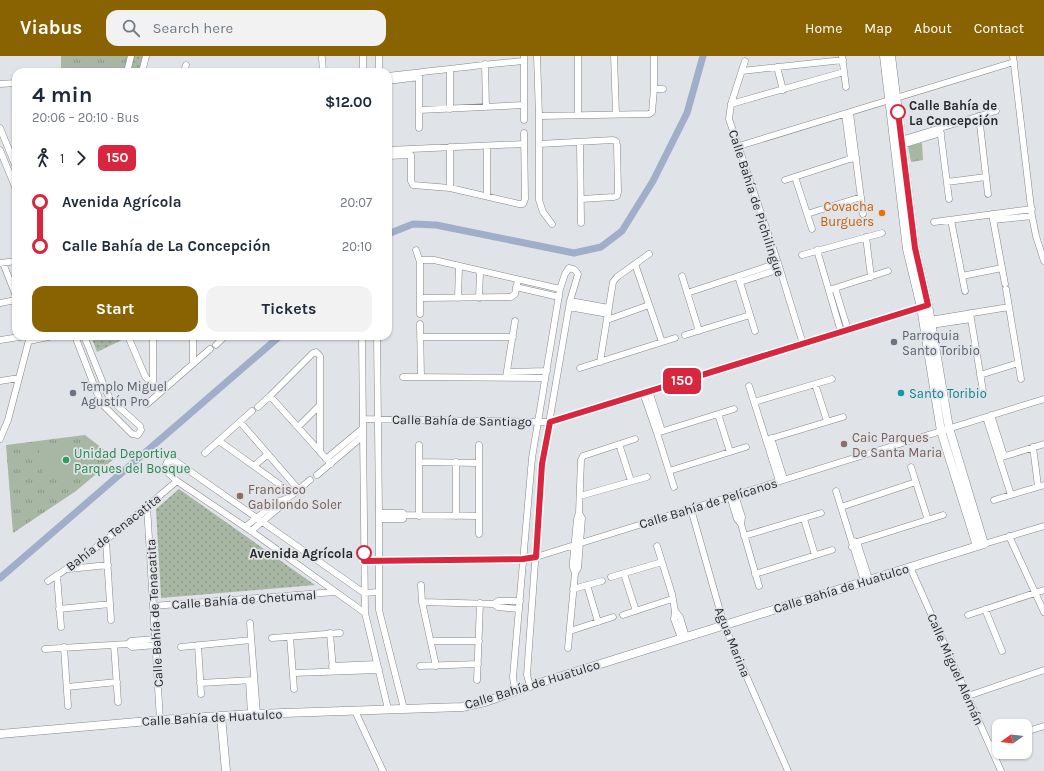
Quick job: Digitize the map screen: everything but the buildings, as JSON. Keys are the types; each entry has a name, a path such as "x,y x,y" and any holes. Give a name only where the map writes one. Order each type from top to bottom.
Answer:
{"street":[{"path":"128,68 131,56"},
{"path":"143,68 146,56"},
{"path":"363,56 363,68"},
{"path":"379,56 379,68"},
{"path":"537,56 539,200 543,212 552,224"},
{"path":"578,56 578,115"},
{"path":"614,56 616,113"},
{"path":"539,116 616,113 649,114 652,112 654,89 654,56"},
{"path":"884,56 902,142 915,248 945,430 981,545"},
{"path":"891,56 893,99 907,249 924,306 931,322 945,430"},
{"path":"322,58 323,68"},
{"path":"392,80 450,69 523,58 524,120"},
{"path":"742,71 843,58 846,87"},
{"path":"739,146 848,114 1014,59 1032,212 1036,236 1044,261"},
{"name":"Calle Bahía de Pichilingue","path":"745,61 731,104 729,119 779,266 803,344"},
{"path":"485,64 486,107"},
{"path":"777,67 783,90"},
{"path":"450,69 450,109"},
{"path":"731,104 844,72"},
{"path":"392,76 419,75"},
{"path":"419,75 419,128"},
{"path":"0,84 12,83"},
{"path":"654,89 664,88"},
{"path":"419,110 524,105"},
{"path":"902,142 996,111"},
{"path":"848,114 863,214"},
{"path":"979,116 988,194"},
{"path":"0,128 12,156"},
{"path":"941,130 949,199"},
{"path":"392,156 411,155 411,181 413,184 450,188 523,204 525,199 524,133"},
{"path":"539,144 616,141 617,196 581,199"},
{"path":"580,142 581,223"},
{"path":"392,150 524,144"},
{"path":"8,146 0,150 12,179"},
{"path":"486,146 487,196"},
{"path":"450,147 450,188"},
{"path":"785,180 854,158"},
{"path":"796,177 812,229"},
{"path":"947,182 986,177"},
{"path":"807,214 861,197"},
{"path":"934,222 1032,212"},
{"path":"993,217 1021,379"},
{"path":"951,220 965,291"},
{"path":"802,255 882,233"},
{"path":"866,237 871,277"},
{"path":"416,250 420,262 420,314"},
{"path":"817,250 832,289 844,331"},
{"path":"600,362 608,311 615,280 649,254"},
{"path":"420,262 422,260 434,260 560,289"},
{"path":"2,263 12,262"},
{"path":"2,263 12,265"},
{"path":"2,263 12,287"},
{"path":"635,264 662,342"},
{"path":"458,298 459,266"},
{"path":"687,293 739,279 779,266"},
{"path":"515,691 513,677 532,458 560,289 565,274 569,268 573,268 578,274 569,304 542,464 527,675 530,686"},
{"path":"962,276 1002,268"},
{"path":"479,298 480,271"},
{"path":"832,289 888,271"},
{"path":"682,276 699,331"},
{"path":"739,279 756,331"},
{"path":"420,298 511,298 515,294 518,280"},
{"path":"516,286 559,297"},
{"path":"0,303 12,301"},
{"path":"569,304 608,311"},
{"path":"607,320 649,305"},
{"name":"Calle Bahía de Santiago","path":"363,419 550,422 924,306"},
{"path":"931,322 970,316 1009,307"},
{"path":"685,335 750,315"},
{"path":"970,316 983,391"},
{"path":"506,375 515,321"},
{"path":"420,324 421,377"},
{"path":"420,337 513,337"},
{"path":"580,368 675,338"},
{"path":"0,340 12,339"},
{"path":"0,439 8,420 28,340"},
{"path":"77,340 99,398 132,434 138,434 141,430 140,426 111,400 107,394 86,340"},
{"path":"130,340 145,376 159,392"},
{"path":"153,340 153,386"},
{"path":"193,340 193,364"},
{"path":"216,344 220,340"},
{"path":"362,340 365,613 388,710"},
{"path":"377,340 379,516 378,610 404,709"},
{"path":"146,404 210,349"},
{"path":"258,407 313,353 316,352 320,356 320,452"},
{"path":"980,375 1018,363"},
{"path":"403,377 546,375"},
{"path":"0,381 19,378"},
{"path":"754,402 832,379"},
{"path":"815,384 827,421"},
{"path":"749,386 781,480"},
{"path":"646,392 660,432 674,488"},
{"path":"270,396 329,461"},
{"name":"Calle Bahía de Pelícanos","path":"364,561 523,559 536,557 1044,399"},
{"path":"298,427 319,406"},
{"path":"660,432 734,410"},
{"path":"205,453 252,411"},
{"path":"718,414 730,452"},
{"path":"989,416 1011,495"},
{"path":"768,439 843,417"},
{"path":"0,421 8,420"},
{"path":"240,422 268,454 296,492"},
{"path":"317,475 329,461 363,428"},
{"path":"329,461 364,436"},
{"path":"568,648 575,573 578,568 577,544 582,518 579,513 581,460 583,456 635,439"},
{"path":"219,441 254,466 296,492"},
{"path":"619,444 631,481"},
{"path":"1001,457 1044,444"},
{"path":"419,445 419,516"},
{"path":"479,445 479,534"},
{"path":"669,471 746,447"},
{"path":"994,500 1041,485 1033,447"},
{"path":"254,466 268,454"},
{"path":"365,613 251,531 177,481 166,471 165,467 167,462 174,460 364,593 378,592"},
{"path":"419,462 479,463"},
{"path":"456,462 456,516"},
{"path":"911,467 928,520"},
{"path":"580,496 647,477"},
{"path":"245,527 278,500 283,500 296,492 310,480"},
{"name":"Bahía de Tenacatita","path":"48,581 68,569 106,542 177,481"},
{"path":"841,507 916,482"},
{"path":"836,491 866,580"},
{"path":"732,496 742,517 741,524 759,586"},
{"path":"251,531 281,506 283,500"},
{"name":"Calle Bahía de Tenacatita","path":"148,506 160,720"},
{"name":"Agua Marina","path":"691,509 724,625 788,771"},
{"path":"744,536 821,513"},
{"path":"854,543 943,515"},
{"path":"379,516 403,519 400,516 479,516"},
{"path":"804,518 815,555"},
{"name":"Calle Bahía de Huatulco","path":"0,734 160,720 254,714 462,707 485,702 530,686 866,580 1044,526"},
{"path":"1009,536 1044,612"},
{"path":"106,542 111,620"},
{"path":"657,546 672,594 675,611 674,619 683,638"},
{"path":"755,574 832,550"},
{"path":"611,578 662,562"},
{"path":"68,569 108,565"},
{"name":"Calle Miguel Alemán","path":"910,567 1001,771"},
{"path":"624,574 636,611"},
{"path":"57,575 61,627"},
{"path":"573,589 602,580"},
{"path":"421,585 422,602 436,666"},
{"path":"587,585 598,622"},
{"path":"968,615 1044,590"},
{"name":"Calle Bahía de Chetumal","path":"153,606 335,592"},
{"path":"623,615 672,599"},
{"path":"494,604 498,601 520,601"},
{"path":"422,602 494,604 498,607 519,609"},
{"path":"477,680 480,603"},
{"path":"60,609 110,604"},
{"path":"985,609 1002,651"},
{"path":"570,631 613,618"},
{"path":"250,623 254,714"},
{"path":"272,638 340,633"},
{"path":"330,634 333,669"},
{"path":"290,637 294,689"},
{"path":"181,647 251,640"},
{"path":"46,649 128,644 131,641 156,642"},
{"path":"431,641 479,641"},
{"path":"114,645 118,702"},
{"path":"198,645 201,694"},
{"path":"64,647 68,706"},
{"path":"420,666 478,664"},
{"path":"292,673 378,667"},
{"path":"968,696 1044,670"},
{"path":"200,684 252,680"},
{"path":"67,687 117,682"},
{"path":"355,711 383,771"},
{"path":"221,716 226,771"},
{"path":"1032,730 1044,726"}],"green space":[{"path":"61,56 128,56 125,68 61,68"},
{"path":"134,56 143,56 140,68 131,68"},
{"path":"922,143 923,160 911,162 908,146"},
{"path":"92,340 122,340 97,352"},
{"path":"85,435 115,458 76,491 13,533 6,445"},
{"name":"Unidad Deportiva Parques del Bosque","path":"89,441 94,472 44,480 39,449"},
{"path":"179,489 315,585 161,598 156,509"}],"waterway":[{"path":"392,232 413,224 436,225 574,253 601,247 622,231 653,181 687,113 703,56"},
{"path":"0,578 275,340"}],"bus line":[{"name":"150","path":"364,553 364,561 523,559 536,557 542,464 550,422 928,305 915,248 898,112"}],"place":[{"name":"Calle Bahía de La Concepción","path":"898,112"},
{"name":"Covacha Burguers","path":"882,213"},
{"name":"Parroquia Santo Toribio","path":"894,342"},
{"name":"Templo Miguel Agustín Pro","path":"73,393"},
{"name":"Santo Toribio","path":"901,393"},
{"name":"Caic Parques De Santa Maria","path":"844,444"},
{"name":"Unidad Deportiva Parques del Bosque","path":"66,460"},
{"name":"Francisco Gabilondo Soler","path":"240,496"},
{"name":"Avenida Agrícola","path":"364,553"}]}
